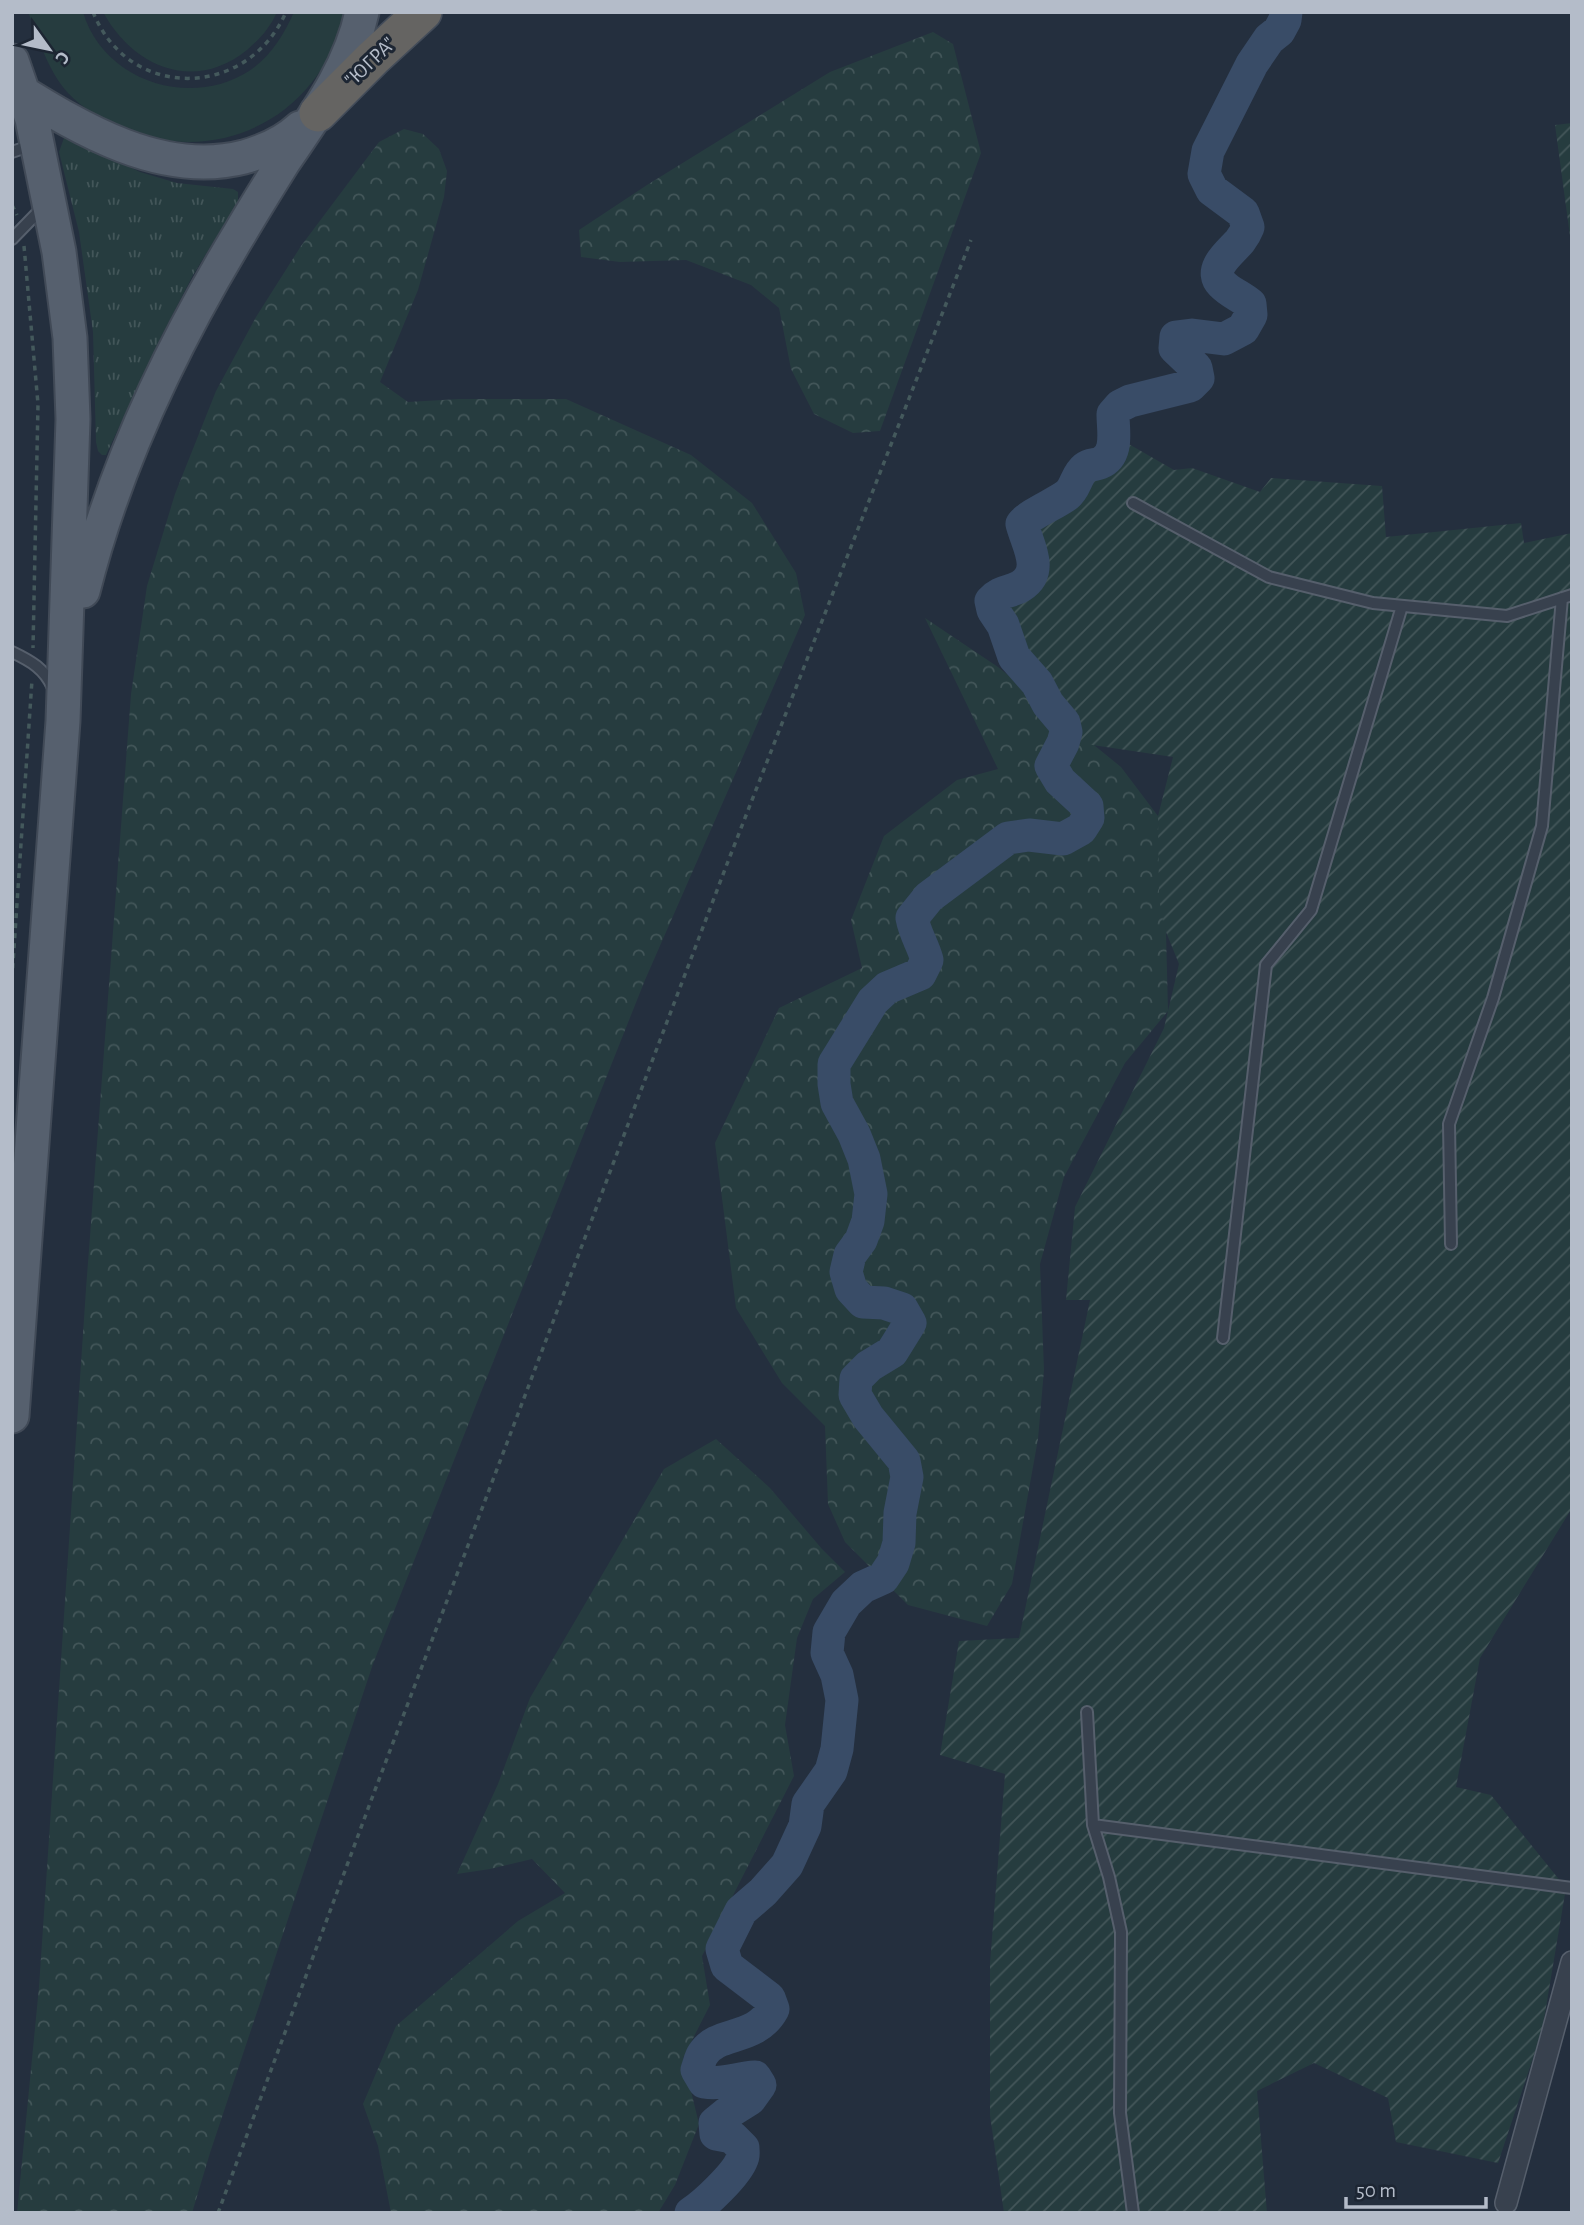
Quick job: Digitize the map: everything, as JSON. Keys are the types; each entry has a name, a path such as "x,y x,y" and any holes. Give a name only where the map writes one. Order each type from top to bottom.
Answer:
{"highway":[{"name":"\"ЮГРА\"","path":"318,113 423,12"}],"main road":[{"path":"63,721 81,596 106,510 131,445 165,367 199,302 283,163 318,113 351,51 362,12"},
{"path":"12,61 25,148 50,201 59,252 69,338 73,419 63,721 12,1416"},
{"path":"18,90 113,141 138,151 189,161 235,159 263,151 295,133 318,113"}],"street":[{"path":"1506,2203 1572,1962"}],"lane":[{"path":"12,239 50,201"},
{"path":"1133,503 1269,577 1373,603 1507,616 1567,597 1542,826 1493,998 1449,1124 1451,1244"},
{"path":"1223,1338 1266,965 1311,910 1402,606"},
{"path":"12,652 43,670 52,685 63,721"},
{"path":"1087,1712 1093,1825 1109,1877 1121,1932 1121,2113 1133,2213"},
{"path":"1093,1825 1572,1888"}],"path":[{"path":"93,12 108,39 137,65 174,78 194,79 232,70 249,60 276,32 286,12"},
{"path":"12,205 22,228 38,404 33,663 12,978"},
{"path":"218,2213 372,1798 727,864 971,240"}],"green space":[{"path":"28,12 83,12 93,36 109,56 129,71 151,82 201,88 226,82 257,65 276,45 294,12 344,12 332,49 314,80 290,105 261,124 229,137 194,142 158,139 122,128 80,104 55,75"},
{"path":"103,12 277,12 256,42 227,63 206,70 186,71 166,68 148,60 116,31"},
{"path":"933,32 953,44 981,153 880,431 853,433 814,414 791,369 779,308 751,285 686,260 620,262 581,257 579,230 647,185 830,72"},
{"path":"1572,123 1572,251 1555,125"},
{"path":"404,129 423,134 439,149 447,171 444,197 418,290 380,382 408,402 566,399 691,455 752,503 796,573 805,615 645,980 373,1664 192,2213 17,2213 39,1987 86,1289 131,694 147,586 175,494 216,391 256,317 301,246 379,142"},
{"path":"64,138 70,138 140,172 177,183 233,189 238,192 238,202 193,275 106,455 98,451 96,442 93,332 79,232 59,152"},
{"path":"1127,443 1174,470 1192,468 1260,492 1271,478 1382,486 1386,537 1521,523 1524,543 1572,533 1572,1508 1480,1658 1456,1787 1491,1795 1566,1888 1542,2031 1498,2163 1396,2142 1388,2098 1314,2063 1257,2091 1267,2213 1004,2213 990,2115 990,1963 1005,1774 940,1755 959,1641 1019,1638 1090,1300 1066,1300 1075,1207 1164,1028 1179,964 1166,932 1159,899 1158,816 1173,757 1079,743 1063,704 1002,608 1035,582 1042,567 1036,528 1071,508 1091,478 1102,478"},
{"path":"925,618 998,667 1121,767 1158,816 1166,932 1168,1011 1125,1063 1064,1177 1040,1264 1044,1370 1038,1439 1012,1584 987,1626 908,1605 845,1542 828,1504 825,1426 782,1383 736,1308 715,1143 779,1008 862,968 851,920 884,836 957,780 998,769"},
{"path":"716,1439 770,1488 845,1572 813,1599 797,1638 785,1725 794,1776 702,1956 710,2005 683,2058 699,2124 675,2185 658,2213 391,2213 378,2146 363,2104 396,2026 518,1921 565,1893 532,1859 457,1874 498,1784 530,1698 664,1469"}],"waterway":[{"path":"691,2213 727,2181 743,2157 743,2148 732,2137 716,2134 715,2123 750,2099 760,2085 755,2077 717,2083 704,2082 697,2070 701,2057 718,2041 757,2027 773,2009 769,1998 727,1966 722,1949 741,1911 763,1892 787,1865 805,1826 808,1804 831,1771 837,1749 842,1700 837,1675 827,1653 829,1632 846,1603 863,1587 883,1578 893,1563 899,1543 900,1513 907,1477 904,1461 868,1417 855,1395 856,1379 869,1366 892,1352 910,1323 902,1309 884,1303 863,1302 851,1289 846,1272 850,1255 861,1240 868,1221 871,1194 864,1159 837,1103 834,1064 873,1001 887,988 920,974 927,960 912,918 929,897 1008,838 1029,835 1063,839 1081,829 1088,818 1087,806 1060,781 1051,766 1063,743 1066,732 1064,723 1048,704 1037,683 1014,657 991,601 1028,580 1033,565 1022,524 1067,495 1085,468 1106,459 1114,442 1113,414 1120,406 1190,386 1198,378 1196,368 1175,348 1176,337 1192,335 1224,339 1243,329 1251,315 1250,304 1225,287 1217,272 1222,261 1240,241 1248,227 1243,213 1212,190 1204,174 1208,151 1252,64 1269,39 1279,31 1286,12"}]}
